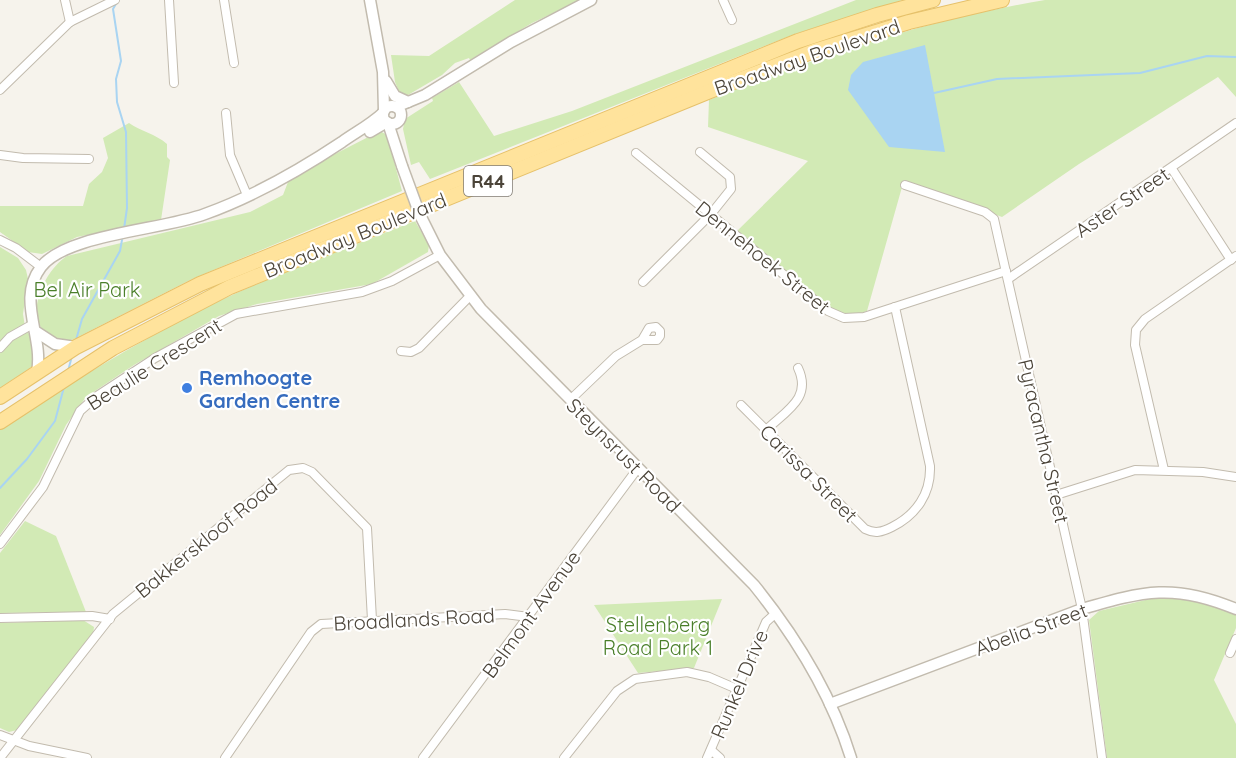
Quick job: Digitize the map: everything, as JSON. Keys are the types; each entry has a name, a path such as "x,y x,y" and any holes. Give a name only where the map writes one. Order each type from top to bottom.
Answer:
{"main road":[{"name":"Broadway Boulevard","path":"0,397 76,347 226,272 689,83 814,35 933,0"},
{"name":"Broadway Boulevard","path":"0,422 113,348 251,278 814,51 909,22 1002,0"}],"street":[{"path":"64,0 70,22"},
{"path":"0,90 70,22 115,0"},
{"path":"169,0 174,83"},
{"path":"224,0 234,63"},
{"path":"370,0 392,115"},
{"path":"37,372 39,352 29,301 41,267 67,247 183,222 247,195 392,115 511,42 591,0"},
{"path":"723,0 732,20"},
{"path":"385,77 395,96 408,102"},
{"name":"Steynsrust Road","path":"385,77 384,96 392,115 402,166 420,216 437,250 470,296 754,585 795,638 831,704 851,758"},
{"path":"350,136 392,115 408,102 425,95"},
{"path":"334,147 374,115 384,96"},
{"path":"226,113 230,155 247,195"},
{"name":"Aster Street","path":"1007,275 1172,169 1236,123"},
{"path":"643,282 711,214 731,189 730,177 700,152"},
{"name":"Dennehoek Street","path":"636,153 833,315 857,319 1007,275"},
{"path":"0,154 22,158 89,159"},
{"path":"1164,470 1135,345 1136,330 1145,319 1233,258 1172,169"},
{"name":"Pyracantha Street","path":"905,185 992,216 1082,609 1102,758"},
{"path":"0,240 16,248 41,267"},
{"name":"Beaulie Crescent","path":"0,544 43,487 80,411 97,396 155,358 236,314 362,292 381,285 437,250"},
{"path":"401,351 411,352 419,348 470,296"},
{"name":"Carissa Street","path":"741,405 865,529 874,532 884,531 914,513 928,486 930,466 895,307"},
{"path":"34,327 55,344 76,347"},
{"path":"0,348 10,338 34,327"},
{"path":"570,400 616,356 642,340"},
{"path":"766,430 802,393 804,382 798,368"},
{"name":"Bakkerskloof Road","path":"0,758 110,618 280,477 296,468 312,472 367,528 372,620"},
{"name":"Belmont Avenue","path":"423,758 638,468"},
{"path":"1056,495 1128,471 1164,470 1236,477"},
{"name":"Abelia Street","path":"831,704 1082,609 1124,597 1165,591 1198,595 1236,609"},
{"name":"Runkel Drive","path":"709,754 766,622 776,613"},
{"name":"Broadlands Road","path":"225,758 311,632 328,623 505,614 529,617"},
{"path":"0,618 92,616 110,618"},
{"path":"1230,653 1236,639"},
{"path":"564,758 617,691 635,680 687,672 709,677 736,689"},
{"path":"0,735 14,741 87,758"},
{"path":"709,754 720,758"}],"green space":[{"path":"515,0 581,0 532,23 470,60 469,58 455,63 442,75 408,95 400,94 395,82 391,55 429,56"},
{"path":"856,0 903,0 795,34 430,179 419,162 411,165 403,129 405,119 433,101 432,98 459,82 494,136 572,111"},
{"path":"1045,0 1236,0 1236,97 1218,77 1079,164 1002,217 904,180 867,311 863,313 850,314 834,311 736,232 808,161 708,127 709,100 791,68 916,28"},
{"path":"129,123 167,144 167,157 170,160 161,220 77,237 42,254 28,252 0,232 0,206 83,206 89,184 102,172 108,158 103,138"},
{"name":"Bel Air Park","path":"380,131 387,135 402,191 192,279 69,341 55,339 44,332 38,322 38,298 43,285 58,263 67,256 250,212 283,195 288,182 296,174"},
{"path":"415,221 429,245 428,252 372,284 257,304 219,316 134,365 86,397 66,425 39,481 0,535 0,429 101,365 199,311 279,275"},
{"name":"Bel Air Park","path":"0,247 18,258 26,270 28,279 23,314 25,327 35,346 33,366 0,388"},
{"path":"25,521 56,536 86,612 0,613 0,553"},
{"path":"1158,597 1195,600 1236,615 1236,628 1214,680 1236,724 1236,758 1107,758 1089,620 1099,611"},
{"name":"Stellenberg Road Park 1","path":"722,599 694,668 638,673 594,605"},
{"path":"83,620 94,627 93,635 17,730 9,732 0,728 0,623"}],"water":[{"path":"925,45 945,152 889,147 848,90 851,75 863,62"}],"waterway":[{"path":"117,2 113,9 121,61 116,79 117,102 126,132 127,208 124,229"},
{"path":"934,93 997,79 1140,73 1207,56 1236,57"},
{"path":"76,340 82,319 120,251 122,240"},
{"path":"68,371 72,356"},
{"path":"0,488 27,459 55,421 64,387"}],"place":[{"name":"Remhoogte Garden Centre","path":"187,388"}]}
